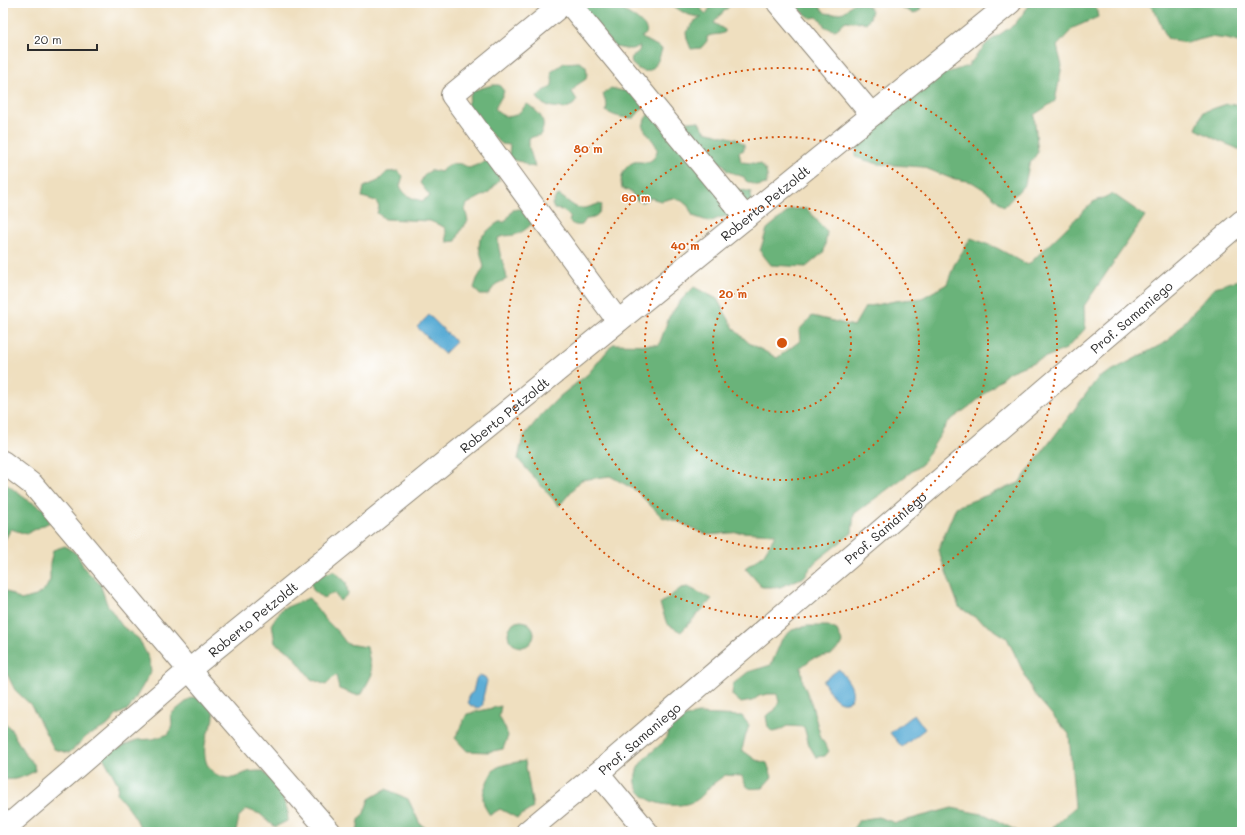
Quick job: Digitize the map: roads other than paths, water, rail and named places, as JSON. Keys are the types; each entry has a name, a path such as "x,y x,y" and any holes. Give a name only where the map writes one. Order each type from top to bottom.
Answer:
{"street":[{"path":"564,3 452,96 618,321"},
{"path":"569,3 746,218"},
{"path":"778,3 872,115"},
{"name":"Roberto Petzoldt","path":"3,830 189,670 1010,3"},
{"name":"Prof. Samaniego","path":"527,832 598,773 1242,221"},
{"path":"3,462 33,485 189,670 330,832"},
{"path":"598,773 647,832"}],"water":[{"path":"429,315 456,342 444,354 417,327"},
{"path":"839,669 850,683 852,691 851,700 846,702 842,702 834,698 823,681"},
{"path":"478,676 485,677 487,681 483,704 481,707 477,708 470,705 468,702 469,695 473,692"},
{"path":"914,714 925,729 902,747 890,733"}]}
